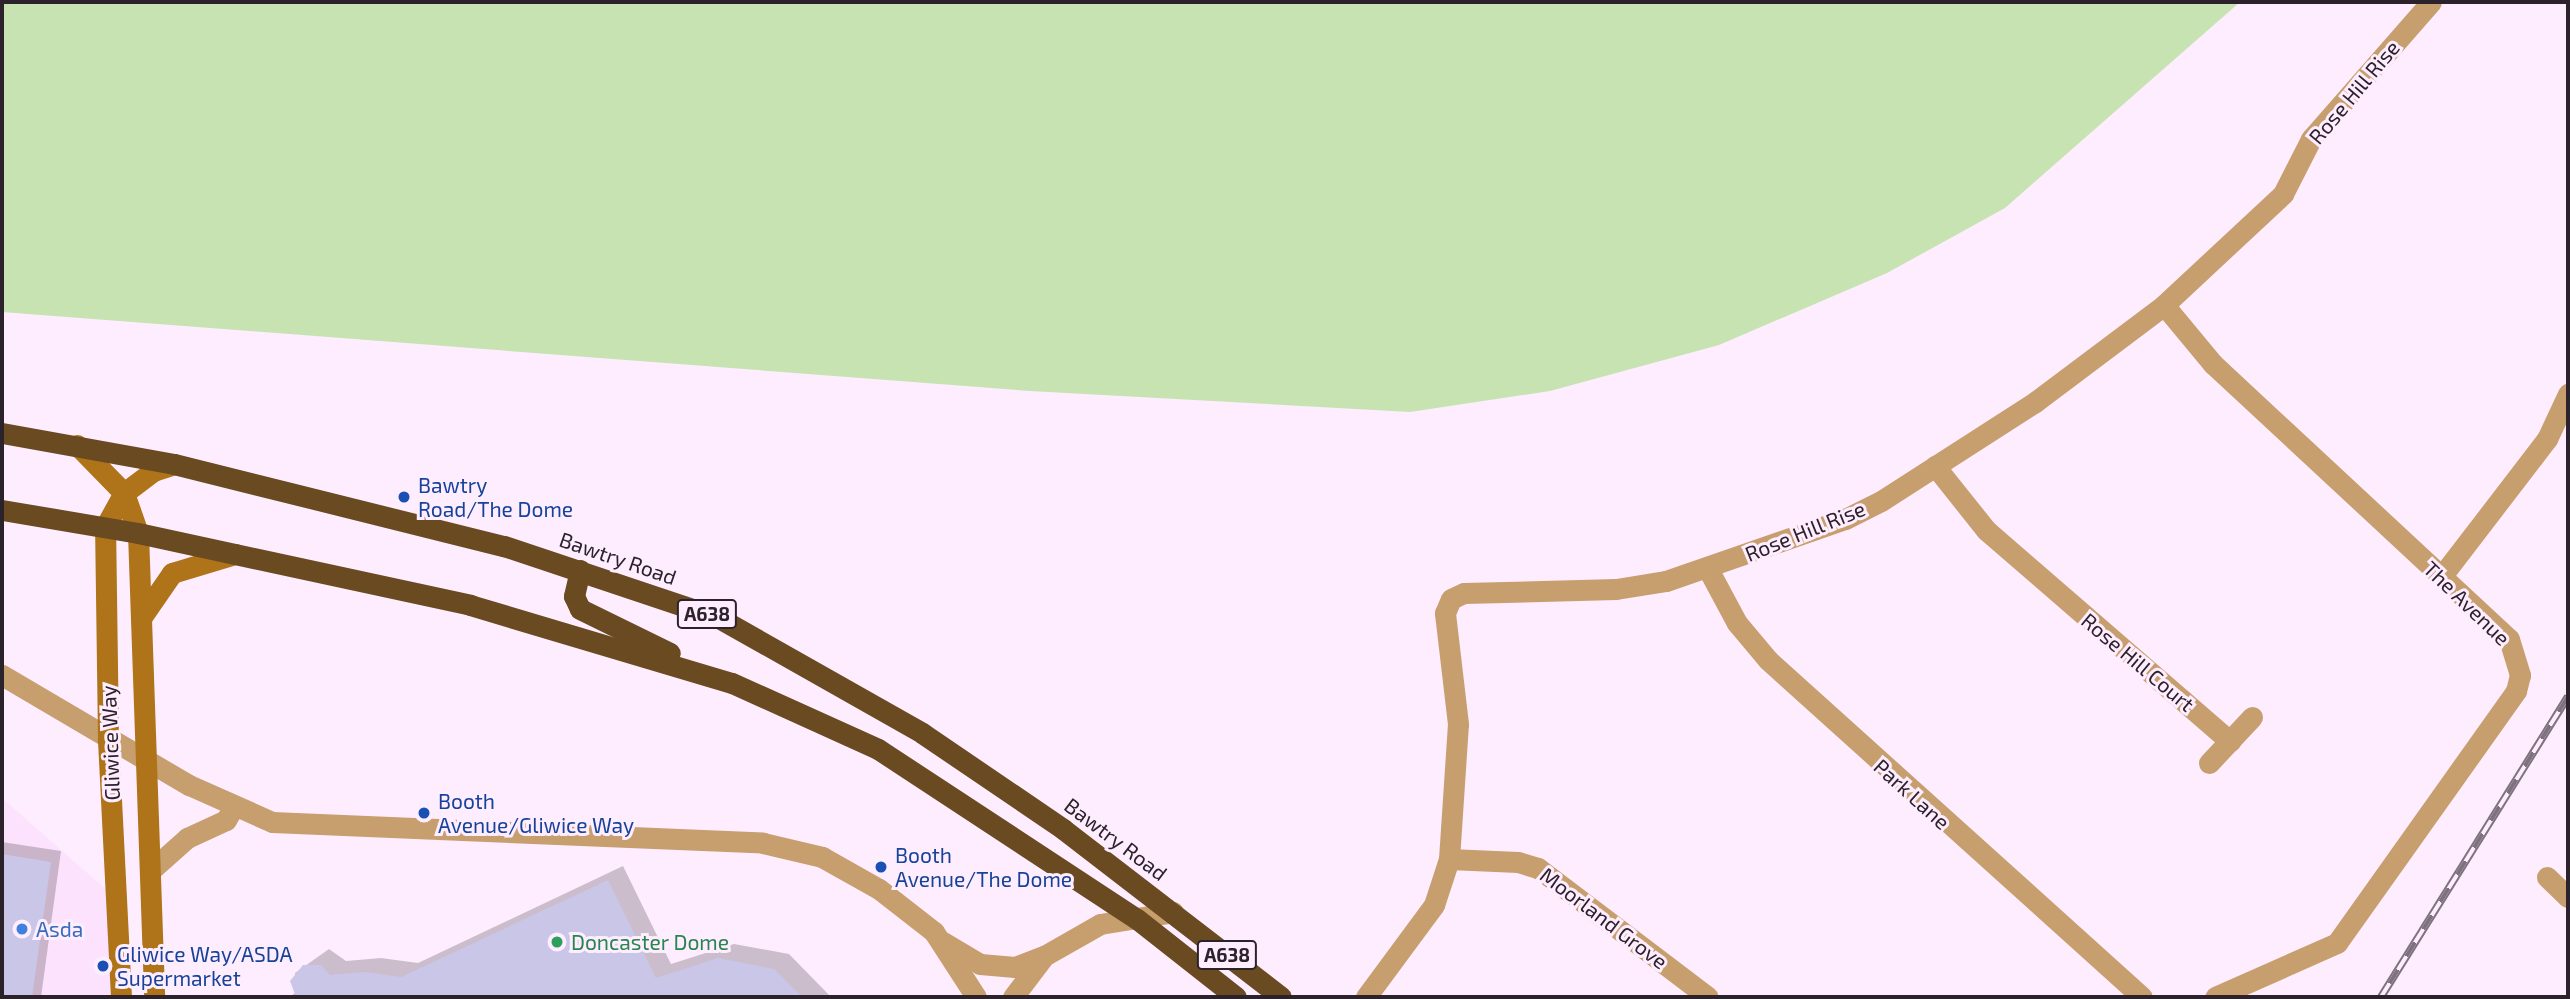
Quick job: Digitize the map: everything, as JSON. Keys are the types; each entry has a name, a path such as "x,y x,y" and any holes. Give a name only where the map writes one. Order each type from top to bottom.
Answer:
{"highway":[{"name":"Bawtry Road","path":"2,433 174,464 580,570 719,618 922,733 1063,829 1281,997"},
{"name":"A638","path":"2,510 138,533 470,605 722,679 878,749 1137,919 1236,997"},
{"path":"580,570 574,596 580,609 722,679"}],"street":[{"name":"Rose Hill Rise","path":"1366,997 1434,905 1449,859 1458,724 1446,612 1451,599 1464,593 1616,589 1708,569 1845,519 1935,466 2035,402 2164,305 2283,194 2311,139 2431,2"},
{"name":"The Avenue","path":"2164,305 2213,364 2509,639 2520,675 2516,691 2337,943 2215,997"},
{"path":"2441,577 2547,439 2568,394"},
{"name":"Gliwice Way","path":"77,445 124,493 138,533 154,997"},
{"path":"105,527 124,493 153,471 174,464"},
{"name":"Rose Hill Court","path":"1935,466 1986,530 2230,741"},
{"name":"Gliwice Way","path":"105,527 108,737 121,997"},
{"path":"141,618 172,573 237,554"},
{"name":"Park Lane","path":"1708,569 1730,612 1768,660 2142,997"},
{"path":"2,675 145,761 233,808 272,822 312,826 763,843 822,857 906,908 938,940 976,997"},
{"path":"2208,763 2252,717"},
{"path":"118,900 187,838 226,820 233,808"},
{"name":"Moorland Grove","path":"1449,859 1518,862 1538,868 1708,997"},
{"path":"2547,877 2568,897"},
{"path":"938,940 980,964 1015,967 1044,956 1082,931 1173,912"},
{"path":"1013,997 1044,956"}],"shaded area":[{"path":"2,798 118,900 121,997 2,997"}],"green space":[{"path":"2,2 2240,2 2005,208 1887,273 1719,345 1550,391 1410,412 1030,391 2,312"}],"building":[{"name":"Asda","path":"2,854 51,862 32,997 2,997"},
{"name":"Doncaster Dome","path":"608,880 656,978 718,958 774,969 802,997 296,997 290,981 303,965 321,965 330,975 366,972 401,977"}],"railway":[{"path":"2381,997 2568,696"}],"place":[{"name":"Bawtry Road/The Dome","path":"404,497"},
{"name":"Booth Avenue/Gliwice Way","path":"424,813"},
{"name":"Booth Avenue/The Dome","path":"881,867"},
{"name":"Asda","path":"22,929"},
{"name":"Doncaster Dome","path":"557,942"},
{"name":"Gliwice Way/ASDA Supermarket","path":"103,966"}]}
